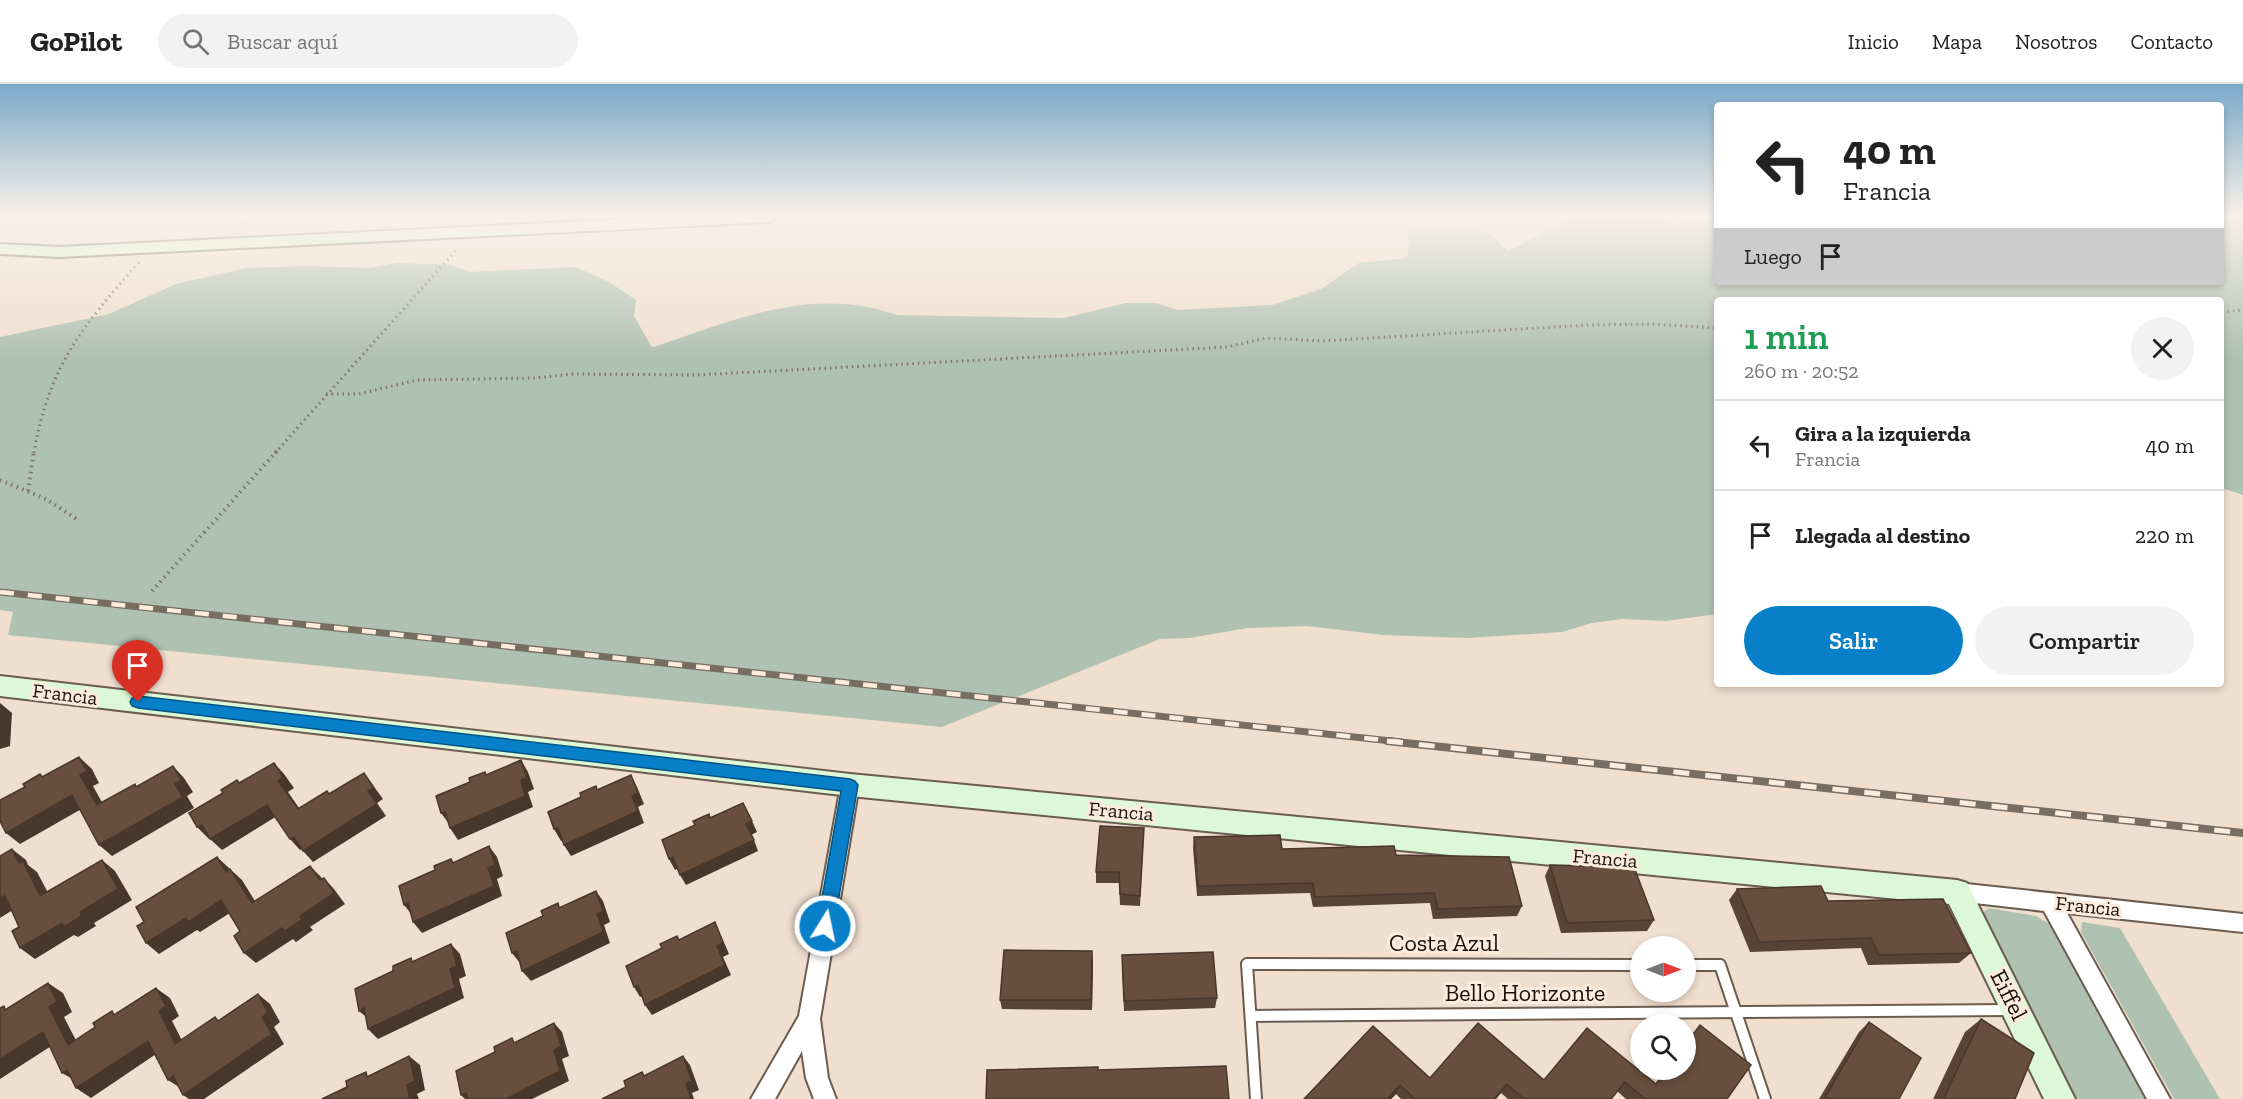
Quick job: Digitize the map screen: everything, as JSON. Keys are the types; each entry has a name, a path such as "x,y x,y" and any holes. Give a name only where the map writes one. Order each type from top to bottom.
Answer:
{"street":[{"name":"Francia","path":"0,686 850,785 1957,892 2243,923"},
{"path":"825,1099 817,1078 809,1019 850,785"},
{"name":"Eiffel","path":"1957,892 2060,1099"},
{"path":"2050,902 2159,1099"},
{"path":"762,1099 809,1019"}],"lane":[{"name":"Costa Azul","path":"1251,1016 1247,964 1630,965"},
{"path":"1696,965 1720,965 1765,1099"},
{"name":"Bello Horizonte","path":"1251,1016 2016,1010"},
{"path":"1251,1016 1256,1099"}],"path":[{"path":"28,490 44,406 62,363 82,332 138,264"},
{"path":"152,591 443,264"},
{"path":"2224,312 2243,310"},
{"path":"326,394 359,394 417,380 534,378 573,374 697,375 1227,347 1266,338 1322,341 1621,324 1714,327"},
{"path":"0,480 28,490 78,519"}],"green space":[{"path":"390,264 434,264 451,265 470,272 576,267 609,282 636,300 634,316 651,346 654,347 744,317 804,305 834,304 865,307 897,315 1064,318 1126,303 1157,303 1177,310 1272,305 1321,289 1357,264 1714,264 1714,285 2224,285 2224,264 2243,264 2243,495 2224,489 2224,297 1714,297 1714,614 1666,621 1622,619 1592,623 1562,632 1467,638 1383,635 1307,626 1248,628 1189,638 1160,639 942,727 8,635 13,612 0,610 0,337 109,314 176,284 247,268 307,266 370,268"},
{"path":"1989,908 2036,916 2054,927 2147,1099 2069,1099 1977,917"},
{"path":"2082,922 2120,928 2220,1099 2174,1099 2081,932"}],"building":[{"path":"79,757 87,771 80,775 97,805 173,766 181,780 175,784 183,797 99,845 72,795 6,833 0,821 0,800 25,787 23,784 40,774 42,777"},
{"path":"521,760 527,778 521,780 525,796 450,828 445,812 441,813 436,796 470,782 469,778 485,772 486,775"},
{"path":"274,763 283,777 278,781 298,809 327,791 329,794 364,773 374,788 368,791 377,804 303,851 294,837 290,839 267,805 210,839 202,825 197,827 189,813 223,793 221,790 237,780 239,783"},
{"path":"631,775 638,793 632,796 638,811 564,845 558,828 554,829 548,812 581,797 580,793 596,786 597,790"},
{"path":"743,803 752,821 746,824 754,840 680,875 673,857 669,859 662,840 695,825 693,821 709,814 710,818"},
{"path":"1100,826 1144,828 1140,896 1120,894 1119,872 1096,872"},
{"path":"1280,835 1282,849 1394,846 1396,855 1509,857 1522,906 1438,909 1434,893 1315,897 1313,883 1198,886 1194,837"},
{"path":"489,846 495,865 488,868 494,886 413,922 408,903 404,905 399,886 435,870 434,866 451,859 453,863"},
{"path":"12,849 19,863 23,861 40,896 102,860 118,889 80,912 82,916 64,927 62,923 20,948 12,931 19,927 5,896 0,898 0,856"},
{"path":"217,857 226,872 230,869 252,903 310,866 320,880 324,878 334,893 300,916 302,920 285,931 282,928 244,953 234,936 240,931 221,900 188,922 186,918 146,943 137,926 144,922 136,907"},
{"path":"1550,865 1634,867 1654,920 1567,923"},
{"path":"1821,886 1828,901 1943,899 1971,953 1879,955 1871,938 1759,942 1737,889"},
{"path":"596,891 603,911 597,914 603,932 522,971 517,951 512,953 506,933 543,916 541,911 558,903 559,908"},
{"path":"715,922 723,943 717,946 725,965 645,1005 638,985 634,987 626,966 662,948 660,944 677,936 679,940"},
{"path":"451,944 457,966 450,969 455,988 368,1029 364,1008 359,1011 355,989 393,971 393,966 411,958 412,962"},
{"path":"1004,950 1092,951 1091,1000 1000,1000"},
{"path":"1213,952 1217,998 1124,1001 1122,955"},
{"path":"48,983 57,1002 49,1007 68,1045 95,1027 93,1023 112,1011 114,1015 156,988 166,1006 159,1011 175,1044 215,1017 218,1021 258,994 268,1013 262,1017 272,1034 183,1095 173,1076 168,1080 148,1041 76,1088 67,1070 62,1073 43,1032 0,1059 0,1008 4,1006 5,1010"},
{"path":"1981,1019 2034,1053 2015,1099 1946,1099 1944,1098"},
{"path":"1869,1022 1921,1058 1899,1099 1828,1099 1825,1097"},
{"path":"554,1023 561,1046 554,1050 560,1071 506,1099 468,1099 466,1093 461,1095 456,1071 495,1052 494,1047 512,1038 514,1043"},
{"path":"1478,1023 1544,1080 1587,1028 1630,1063 1630,1080 1651,1080 1656,1084 1659,1080 1696,1080 1696,1030 1700,1025 1751,1065 1727,1099 1645,1099 1625,1082 1611,1099 1524,1099 1507,1084 1494,1099 1415,1099 1400,1085 1387,1099 1304,1099 1373,1026 1430,1078"},
{"path":"409,1056 415,1081 407,1085 410,1099 322,1099 347,1087 346,1081 366,1072 367,1077"},
{"path":"683,1056 692,1081 686,1084 691,1099 602,1099 626,1087 624,1081 642,1072 644,1076"},
{"path":"1226,1066 1229,1099 986,1099 987,1070 1098,1067 1098,1070"}],"railway":[{"path":"0,592 1401,742"},
{"path":"1387,741 2243,833"}],"route":[{"path":"138,702 850,785 825,926"}]}
